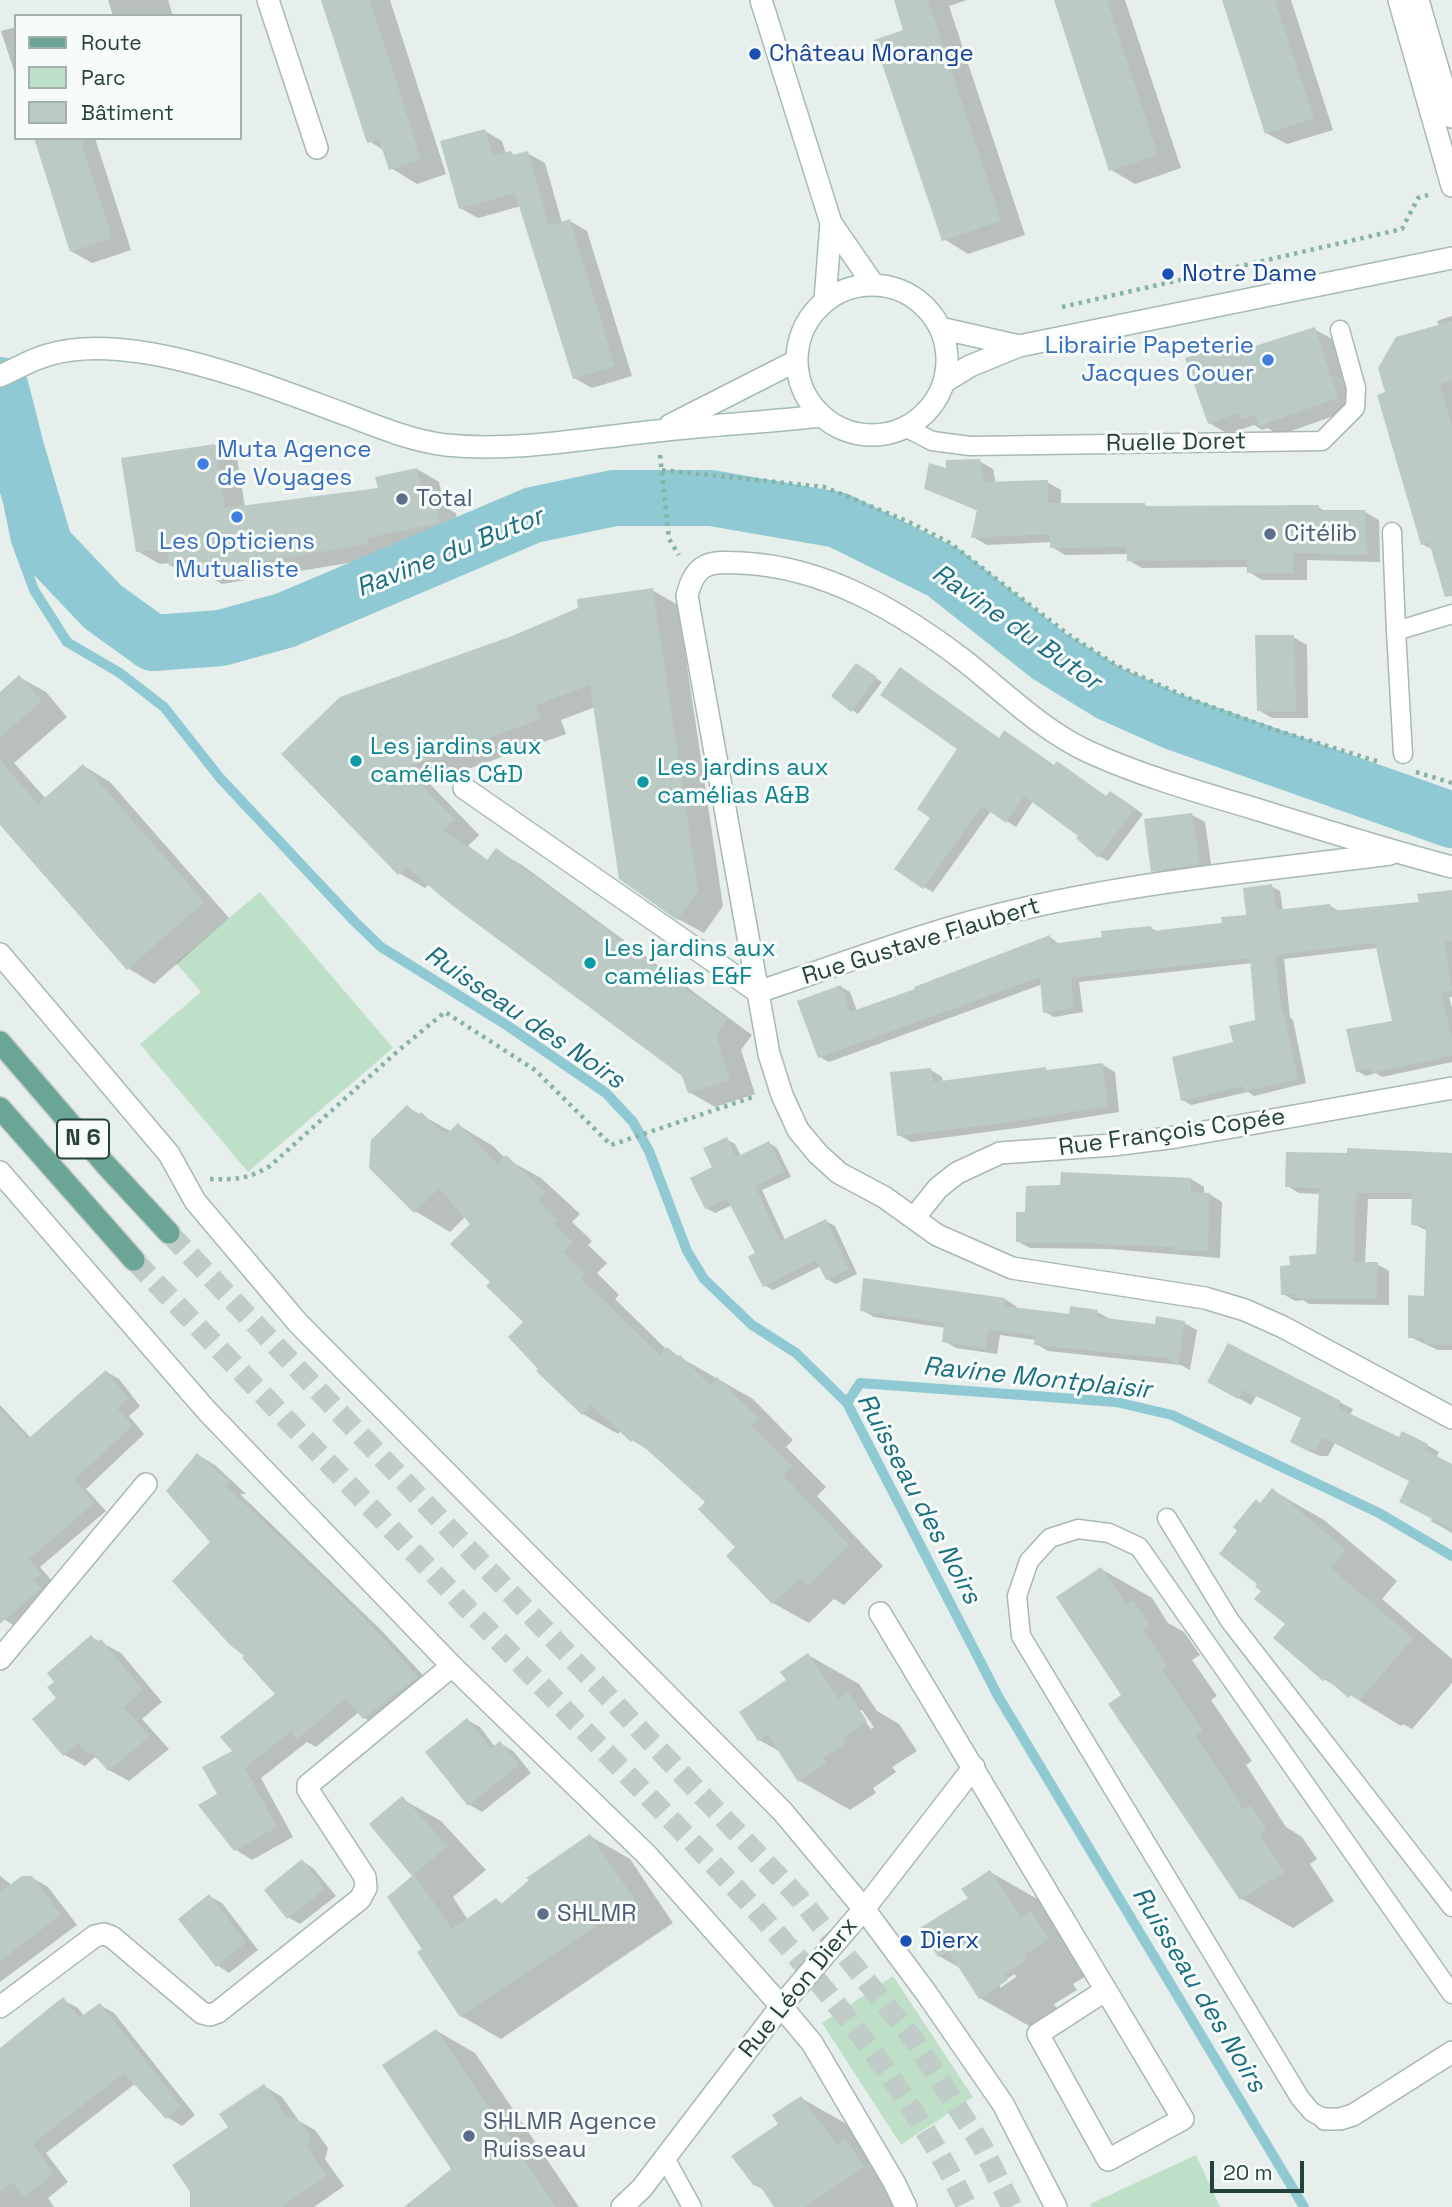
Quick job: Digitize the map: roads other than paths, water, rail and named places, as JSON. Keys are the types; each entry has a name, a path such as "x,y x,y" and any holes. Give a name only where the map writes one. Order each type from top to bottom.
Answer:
{"main road":[{"name":"N 6","path":"0,1042 105,1164 169,1233"},
{"name":"N 6","path":"0,1108 134,1260"}],"street":[{"path":"268,0 317,148"},
{"path":"761,0 831,223 873,284"},
{"path":"1399,0 1452,186"},
{"path":"1418,0 1452,117"},
{"path":"825,300 831,223"},
{"path":"944,382 970,366 1019,346 1452,258"},
{"path":"873,284 894,288 912,296 929,310 940,328 946,355 944,382 936,400 923,416 907,428 885,435 862,436 840,429 821,416 803,391 796,361 799,338 804,327 809,317 825,300 848,288 873,284"},
{"path":"940,328 1019,346"},
{"path":"0,376 48,355 83,348 132,351 198,364 394,433 445,445 506,446 568,442 659,430 821,416"},
{"path":"659,430 796,361"},
{"name":"Rue Gustave Flaubert","path":"1398,853 1112,890 1020,909 933,933 758,992 687,596 692,576 703,566 727,562 756,564 832,582 898,614 965,662 1028,714 1086,750 1140,774 1452,867"},
{"path":"464,788 758,992 769,1054 798,1130 839,1173 884,1197 937,1235 1012,1268 1205,1298 1245,1310 1283,1327 1452,1418"},
{"path":"0,954 169,1154 195,1201 298,1323 783,1812 864,1909 1003,2104 1056,2207"},
{"name":"Rue François Copée","path":"914,1218 938,1188 957,1173 1000,1153 1113,1145 1176,1137 1452,1088"},
{"path":"0,1172 207,1412 452,1666 647,1855 781,2006 812,2043 906,2207"},
{"path":"0,1659 146,1484"},
{"path":"880,1613 974,1767 1106,1990 1182,2119 1108,2160 1038,2034 1106,1990"},
{"path":"0,2007 95,1936 104,1934 112,1937 202,2013 209,2015 218,2012 360,1899 366,1888 365,1877 308,1790 308,1785 452,1666"},
{"name":"Rue Léon Dierx","path":"622,2207 642,2188 781,2006 864,1909 974,1767"},
{"path":"1325,2119 1340,2119 1353,2115 1452,2052"}],"lane":[{"name":"Ruelle Doret","path":"907,428 932,441 970,446 1322,441 1355,408 1356,388 1340,330"},
{"path":"1392,531 1396,631 1396,760"},
{"path":"1396,631 1452,614"},
{"path":"1167,1518 1230,1621 1452,1908"},
{"path":"1325,2119 1312,2112 1300,2098 1021,1636 1017,1597 1029,1561 1050,1538 1078,1529 1109,1533 1139,1547 1452,1994"},
{"path":"665,2158 692,2207"}],"waterway":[{"name":"Ravine du Butor","path":"0,385 45,546 103,607 153,643 221,638 286,620 533,515 614,498 711,498 838,520 943,572 1049,656 1109,693 1174,722 1452,820"},
{"name":"Ruisseau des Noirs","path":"16,448 9,507 16,541 34,590 67,642 120,673 164,707 220,778 381,947 508,1026 606,1093 633,1122 649,1151 687,1251 704,1279 752,1325 796,1353 847,1403 998,1696 1304,2207"},
{"name":"Ravine Montplaisir","path":"847,1403 860,1383 1116,1402 1172,1415 1379,1513 1452,1556"}],"tunnel":[{"path":"169,1233 800,1899 914,2040 982,2146 1012,2207"},
{"path":"134,1260 693,1843 796,1956 845,2015 890,2076 931,2140 967,2207"}],"place":[{"name":"Château Morange","path":"755,54"},
{"name":"Notre Dame","path":"1168,274"},
{"name":"Librairie Papeterie Jacques Couer","path":"1268,360"},
{"name":"Muta Agence de Voyages","path":"203,464"},
{"name":"Total","path":"402,499"},
{"name":"Les Opticiens Mutualiste","path":"237,517"},
{"name":"Citélib","path":"1270,534"},
{"name":"Les jardins aux camélias C&D","path":"356,761"},
{"name":"Les jardins aux camélias A&B","path":"643,782"},
{"name":"Les jardins aux camélias E&F","path":"590,963"},
{"name":"SHLMR","path":"543,1914"},
{"name":"Dierx","path":"906,1941"},
{"name":"SHLMR Agence Ruisseau","path":"469,2136"}]}
